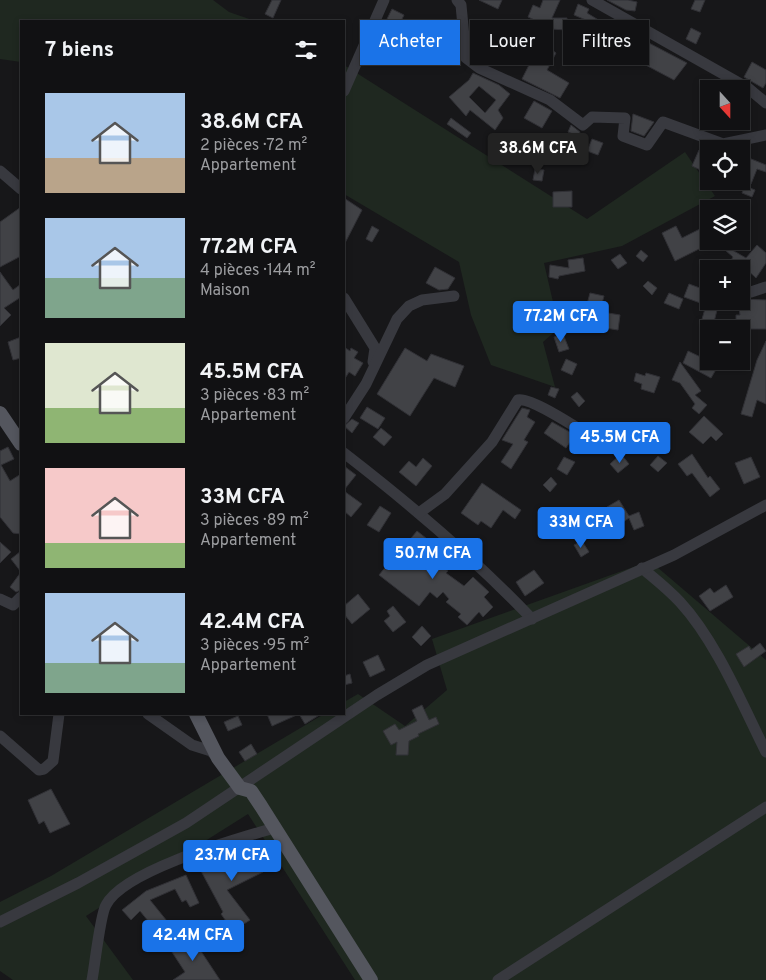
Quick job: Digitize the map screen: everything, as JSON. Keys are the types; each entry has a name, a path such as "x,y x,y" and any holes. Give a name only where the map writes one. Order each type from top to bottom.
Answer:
{"main road":[{"path":"0,413 20,443"},
{"path":"196,715 218,758 240,788 250,791 371,980"}],"street":[{"path":"345,89 384,0"},
{"path":"457,0 461,5 466,58 479,68 550,100 584,126 592,117 625,118 623,136 647,145 663,122 723,144 766,135"},
{"path":"592,0 740,83 760,95 766,103"},
{"path":"0,171 20,188"},
{"path":"750,292 766,287"},
{"path":"345,417 372,373 397,319 409,306 422,300 454,296"},
{"path":"345,300 375,348 372,373"},
{"path":"419,513 445,494 492,442 518,400 523,399 540,406 598,441"},
{"path":"345,454 404,499 500,586 532,619"},
{"path":"0,922 151,843 240,788 400,680 445,655 532,619 562,603 702,541 766,505"},
{"path":"642,568 679,601 700,629 730,680 766,752"},
{"path":"0,599 13,605 20,598"},
{"path":"0,736 32,765 39,770 44,769 53,761 59,715"},
{"path":"149,715 192,745 211,751 218,758"},
{"path":"498,980 766,807"},
{"path":"92,980 106,905 122,887 192,853 274,828"}],"shaded area":[{"path":"0,0 213,0 229,12 252,20 20,20 20,62 0,59"},
{"path":"345,66 587,219 685,152 700,174 700,190 711,190 715,196 708,200 700,200 700,204 622,246 544,263 559,328 543,342 555,387 491,365 471,315 459,262 345,195"},
{"path":"650,561 766,660 766,980 355,980 248,814 86,916 133,980 13,980 0,971 0,902 51,876 322,715 345,715 345,701 358,694 405,726 447,690 432,639"}],"building":[{"path":"272,0 281,0 273,18 265,14"},
{"path":"479,0 502,0 498,9"},
{"path":"543,0 560,0 552,18 567,18 567,20 563,20 563,30 553,29 553,20 535,20 528,17 533,5 540,8"},
{"path":"607,0 637,2 635,11 626,10"},
{"path":"695,0 705,0 700,12 691,9"},
{"path":"578,4 589,9 587,13 598,20 586,20 574,15"},
{"path":"392,9 404,15 402,20 386,20"},
{"path":"691,28 701,33 696,44 686,39"},
{"path":"649,43 687,63 674,80 646,65 649,65"},
{"path":"752,62 766,70 766,83 763,88 744,77"},
{"path":"529,65 550,65 547,70 569,83 560,98 522,79"},
{"path":"473,73 499,85 510,94 498,110 503,118 495,130 470,110 466,116 449,97 469,80","holes":["479,86 496,100 485,113 469,97"]},
{"path":"534,101 552,111 542,128 524,118"},
{"path":"633,114 654,122 644,136 631,131"},
{"path":"451,118 471,133 467,138 447,124"},
{"path":"571,125 580,132 578,136 568,132"},
{"path":"592,139 603,143 598,155 587,151"},
{"path":"699,150 700,170 692,166"},
{"path":"550,151 560,153 557,163 548,160"},
{"path":"750,158 766,165 766,172 757,169 751,184"},
{"path":"535,169 544,170 542,181 533,180"},
{"path":"750,188 755,190 752,197 742,193 743,190 750,190"},
{"path":"572,191 572,207 553,207 553,192"},
{"path":"345,199 362,210 345,243"},
{"path":"20,208 20,257 0,267 0,222"},
{"path":"372,226 379,230 372,242 366,239"},
{"path":"676,226 682,238 700,229 700,248 675,261 662,233"},
{"path":"757,245 766,253 766,263 756,278 750,272 750,260 731,260 733,257 725,250 732,250 746,258"},
{"path":"641,250 648,256 643,262 636,256"},
{"path":"620,254 627,263 618,269 611,260"},
{"path":"583,258 585,271 559,276 558,279 549,277 550,265 569,268 568,260"},
{"path":"435,267 455,278 448,289 439,290 426,283"},
{"path":"0,272 13,290 20,285 20,298 4,308 11,315 0,326"},
{"path":"648,281 657,288 652,295 643,286"},
{"path":"689,284 700,288 700,303 684,297"},
{"path":"590,293 604,296 600,311 586,308"},
{"path":"669,293 683,299 679,309 664,303"},
{"path":"750,299 766,300 766,329 750,329 750,320 736,320 736,315 740,315 739,310 750,310"},
{"path":"705,310 717,310 714,320 702,320"},
{"path":"608,313 620,315 618,330 605,328"},
{"path":"563,334 569,349 559,352 554,337"},
{"path":"20,337 20,358 13,360 8,342"},
{"path":"766,341 766,404 757,400 752,417 741,414 757,360"},
{"path":"345,348 350,351 351,348 358,352 354,358 363,363 355,376 349,372 345,378"},
{"path":"405,348 427,361 431,354 464,366 455,387 434,378 410,416 377,394"},
{"path":"688,351 700,357 700,370 716,370 711,378 683,363"},
{"path":"566,359 577,364 572,375 561,370"},
{"path":"680,362 701,391 695,395 707,405 699,414 692,408 695,404 680,383 672,380"},
{"path":"636,373 645,376 646,373 660,377 654,393 641,389 642,384 634,381"},
{"path":"551,387 559,389 555,398 548,395"},
{"path":"577,392 585,401 579,407 571,397"},
{"path":"367,407 385,418 378,429 360,418"},
{"path":"522,408 530,410 527,417 535,422 524,440 528,442 511,469 501,462 513,444 502,440"},
{"path":"704,416 723,434 716,441 711,436 703,444 689,432"},
{"path":"352,419 359,423 352,433 345,425"},
{"path":"552,422 575,435 566,448 544,433"},
{"path":"381,428 392,437 384,446 373,437"},
{"path":"609,433 614,444 602,449 605,442 603,435"},
{"path":"8,447 14,459 1,465 10,481 20,475 20,534 13,533 0,517 0,451"},
{"path":"621,454 629,464 618,473 610,464"},
{"path":"692,454 708,478 710,476 720,489 710,497 692,473 687,476 678,464"},
{"path":"658,456 667,463 658,472 650,465"},
{"path":"564,457 575,462 567,475 557,469"},
{"path":"751,457 760,477 744,484 735,463"},
{"path":"423,458 432,466 416,486 399,472 409,461 416,467"},
{"path":"345,467 356,475 345,489"},
{"path":"551,477 557,484 550,492 543,485"},
{"path":"482,483 521,510 515,519 503,510 491,528 481,521 478,525 461,513"},
{"path":"345,492 362,504 351,517 345,512"},
{"path":"619,500 629,516 639,512 644,526 634,530 629,518 623,522 618,513 612,516 607,507"},
{"path":"380,506 391,513 379,532 367,525"},
{"path":"417,531 436,546 428,555 448,571 446,573 464,586 473,577 489,592 484,597 493,607 483,617 479,612 467,625 458,617 461,614 446,602 449,599 443,592 437,598 430,592 419,606 379,575 392,559 390,557 398,546 402,549"},
{"path":"582,541 589,552 581,557 574,545"},
{"path":"0,542 11,552 0,563"},
{"path":"20,552 20,571 11,559"},
{"path":"534,570 544,583 525,596 516,582"},
{"path":"20,573 20,590 16,592 10,587"},
{"path":"726,585 733,597 710,611 699,596 710,588 714,593"},
{"path":"358,594 370,609 352,624 345,615 345,605"},
{"path":"393,606 406,622 393,632 384,621 390,616 387,611"},
{"path":"422,626 431,636 421,646 412,637"},
{"path":"760,643 766,651 744,667 736,654 749,646 751,650"},
{"path":"378,655 385,670 370,677 363,662"},
{"path":"350,674 352,683 345,685 345,676"},
{"path":"422,705 429,720 436,717 439,724 418,734 419,736 409,741 408,755 396,755 397,742 391,745 383,731 395,724 399,730 417,721 412,710"},
{"path":"267,715 297,715 272,726"},
{"path":"300,715 319,715 305,724"},
{"path":"238,716 242,725 228,731 224,722"},
{"path":"251,744 257,754 245,761 239,752"},
{"path":"51,789 70,824 50,833 44,821 39,824 28,800"},
{"path":"248,844 263,872 227,890 250,920 233,931 221,914 223,912 201,871 207,865 210,868 215,862 218,865 223,858 226,860 233,851"},
{"path":"186,875 199,903 190,907 186,900 182,902 175,889 150,900 171,926 156,936 151,928 153,927 140,911 131,920 122,910 146,891"},
{"path":"191,936 220,980 173,980 185,972 170,949"}]}
